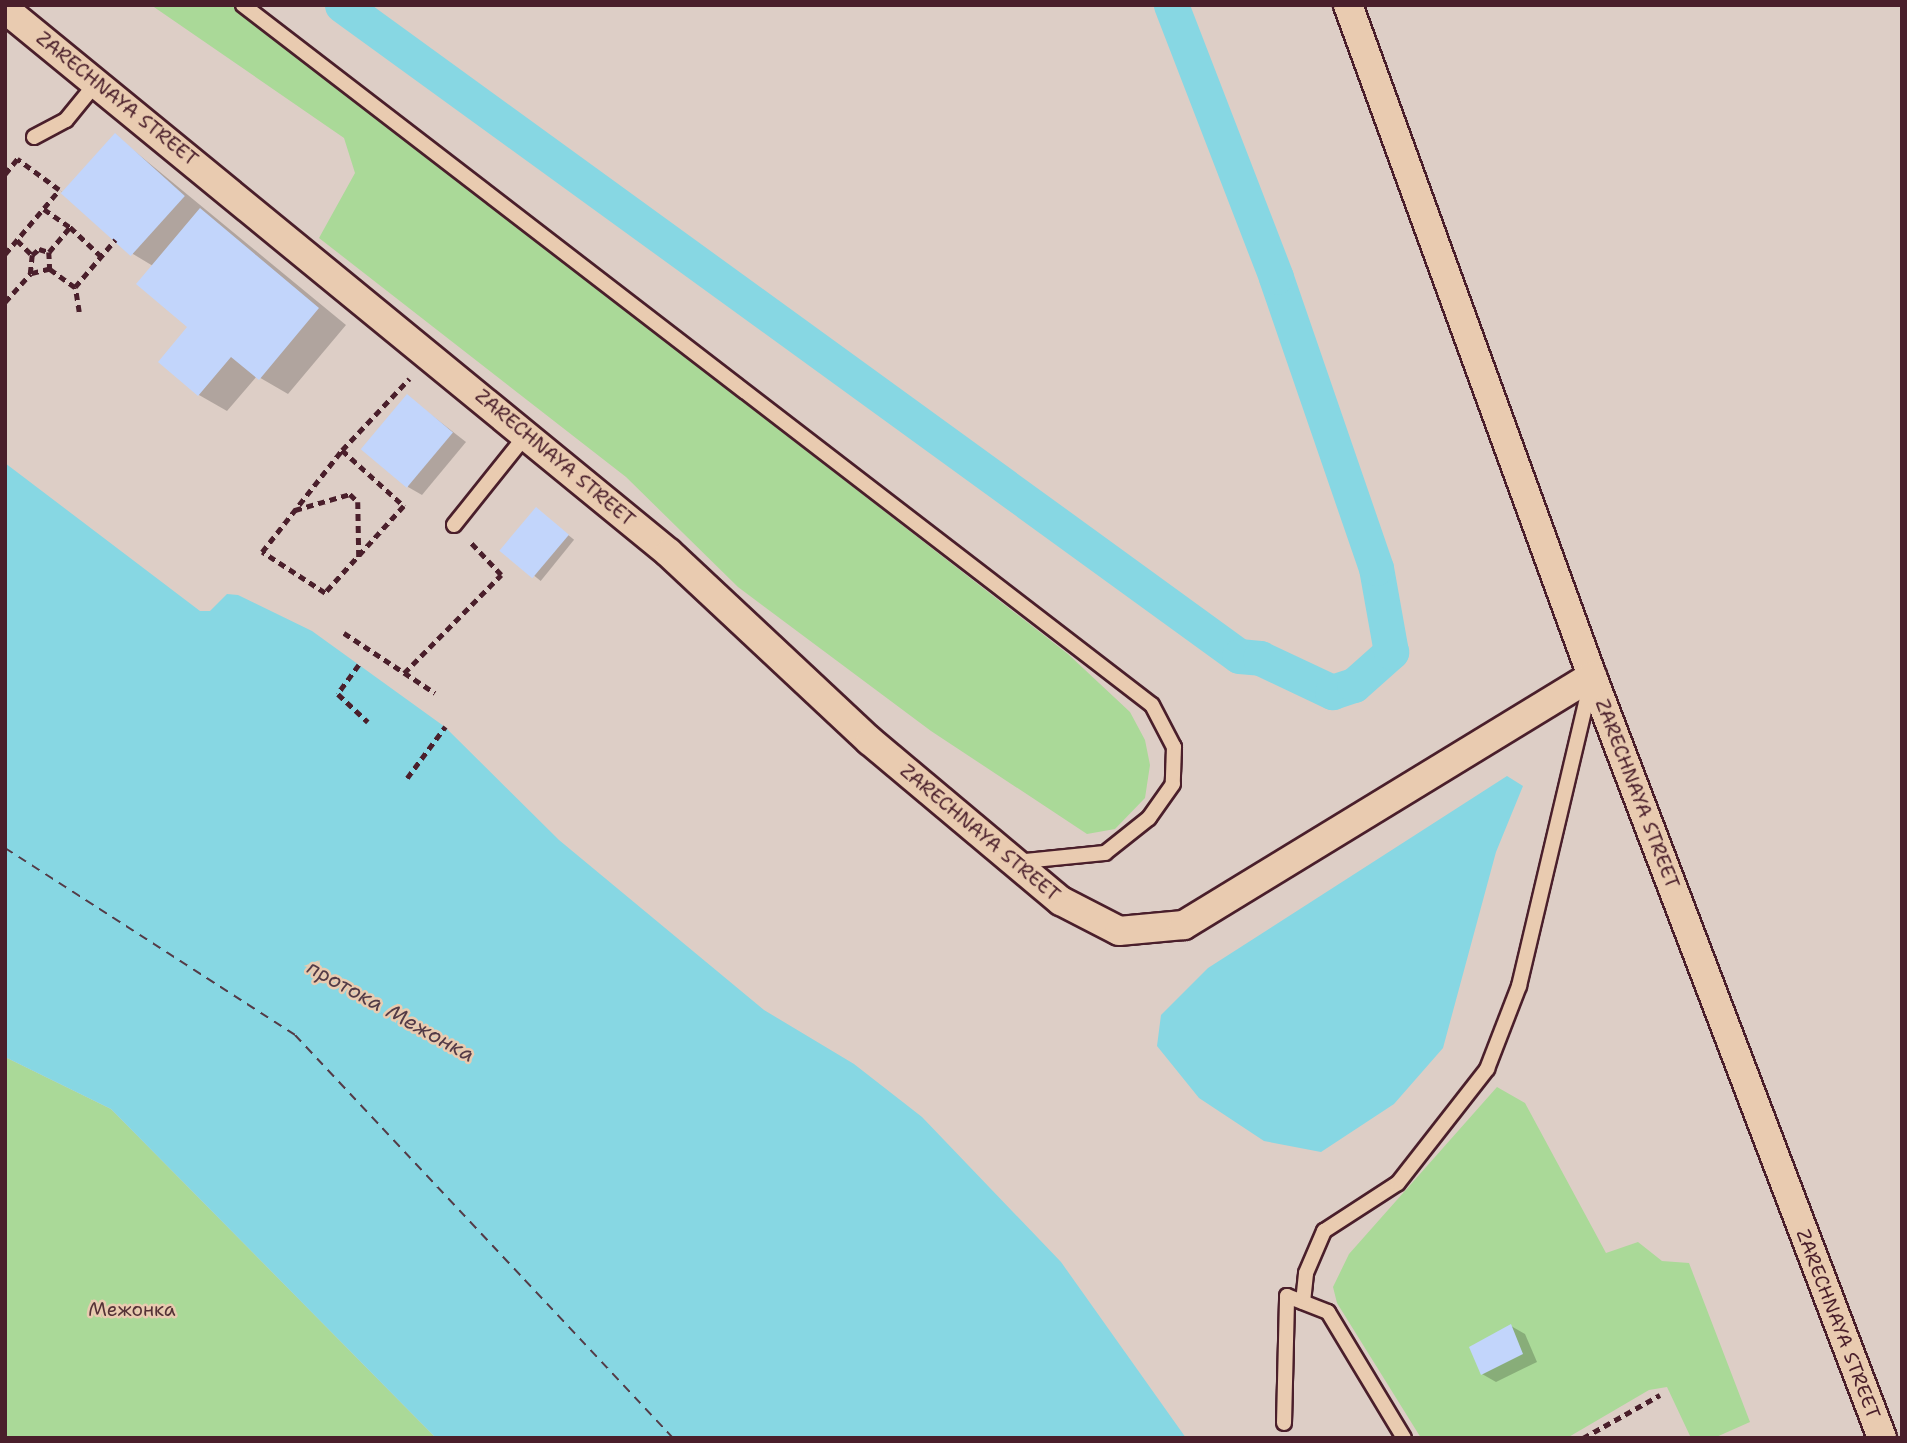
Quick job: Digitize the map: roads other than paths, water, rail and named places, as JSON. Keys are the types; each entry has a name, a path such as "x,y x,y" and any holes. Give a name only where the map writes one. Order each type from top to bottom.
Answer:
{"street":[{"path":"1348,5 1592,676"},
{"name":"ZARECHNAYA STREET","path":"5,9 527,434 1060,901 1119,931 1184,925 1592,676 1882,1438"}],"lane":[{"path":"243,5 1152,705 1174,747 1172,784 1149,818 1105,853 1014,862"},
{"path":"34,137 66,120 97,82"},
{"path":"454,525 527,434"},
{"path":"1303,1302 1306,1273 1324,1231 1398,1183 1487,1069 1519,986 1592,676"},
{"path":"1284,1423 1287,1296 1328,1312 1404,1438"}],"water":[{"name":"протока Межонка","path":"5,463 200,611 210,611 227,594 238,595 312,631 445,727 559,840 764,1010 854,1064 922,1117 1061,1262 1186,1438 436,1438 111,1109 5,1057"},
{"path":"1507,776 1523,786 1496,852 1443,1048 1394,1104 1321,1152 1264,1141 1199,1098 1157,1046 1161,1015 1208,968"}],"waterway":[{"path":"342,5 1239,656 1260,658 1332,692 1354,685 1391,652 1376,568 1276,277 1171,5"}],"park label":[{"name":"Межонка","path":"132,1310"}]}
